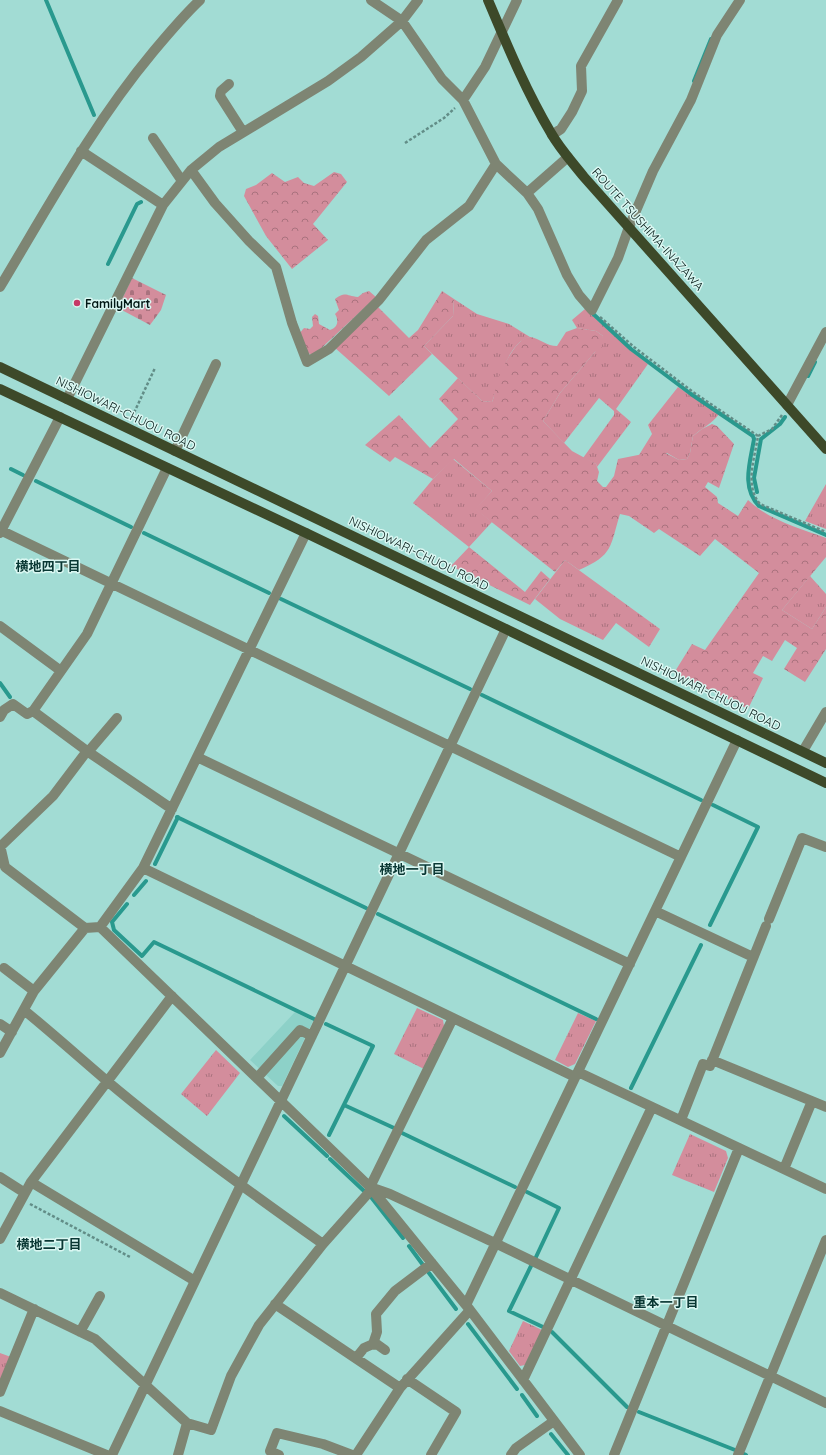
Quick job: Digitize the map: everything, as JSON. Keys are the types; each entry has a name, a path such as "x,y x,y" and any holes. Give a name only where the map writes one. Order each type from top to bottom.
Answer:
{"main road":[{"name":"ROUTE TSUSHIMA-INAZAWA","path":"488,0 538,112 568,157 628,227 826,449"},
{"name":"NISHIOWARI-CHUOU ROAD","path":"0,367 826,762"},
{"path":"0,389 306,533 826,783"}],"street":[{"path":"0,287 82,151 132,76 188,10 200,0"},
{"path":"372,0 402,21 442,79 463,100 496,164 527,193 538,209 549,230 567,275 579,295 592,310 618,258 628,227 653,171 691,100 717,35 740,0"},
{"path":"67,399 163,205 191,170 219,147 328,81 361,58 402,21 418,0"},
{"path":"463,100 484,67 517,0"},
{"path":"552,135 561,129 572,112 582,91 581,66 618,0"},
{"path":"229,84 221,91 220,96 243,132"},
{"path":"153,138 182,181"},
{"path":"82,151 163,205"},
{"path":"527,193 568,157"},
{"path":"191,170 215,203 239,230 276,267 292,323 307,362 329,349 379,300 426,240 469,206 496,164"},
{"path":"787,405 826,332"},
{"path":"175,451 216,364"},
{"path":"60,417 0,531 681,857"},
{"path":"0,717 4,710 13,704 27,714 33,711 87,634 167,468"},
{"path":"100,927 143,868 306,533"},
{"path":"0,626 61,672"},
{"path":"112,1455 506,629"},
{"path":"33,711 172,809"},
{"path":"803,751 826,712"},
{"path":"117,718 88,751 53,796 1,845 5,867 85,928 100,927 371,1188 468,1307 580,1455"},
{"path":"356,1455 400,1388 468,1307 495,1243 737,740"},
{"path":"197,757 630,964"},
{"path":"680,1120 703,1064 710,1066 802,838 826,847"},
{"path":"143,868 453,1018 652,1107 826,1189"},
{"path":"655,911 753,957"},
{"path":"0,1053 34,992 85,928"},
{"path":"4,968 34,992"},
{"path":"0,1239 31,1182 172,996"},
{"path":"24,1010 68,1046 107,1081 241,1186 323,1244"},
{"path":"0,1293 95,1339 187,1423 211,1430 231,1376 259,1325 323,1244 371,1188 453,1018"},
{"path":"0,1024 12,1032"},
{"path":"257,1078 300,1030 312,1036"},
{"path":"712,1060 826,1107"},
{"path":"784,1169 812,1101"},
{"path":"523,1380 652,1107"},
{"path":"614,1455 739,1148"},
{"path":"0,1177 24,1196"},
{"path":"31,1182 195,1280"},
{"path":"371,1188 390,1194 495,1243 826,1403"},
{"path":"738,1455 826,1240"},
{"path":"356,1358 364,1348 373,1344 377,1332 376,1314 395,1291 432,1263"},
{"path":"80,1332 100,1296"},
{"path":"275,1304 400,1388"},
{"path":"0,1392 34,1309"},
{"path":"373,1344 385,1350"},
{"path":"407,1379 456,1412 431,1455"},
{"path":"0,1411 107,1455"},
{"path":"511,1455 516,1448 554,1421"},
{"path":"178,1455 187,1423"},
{"path":"279,1455 270,1450 277,1433 323,1444 352,1455"}],"path":[{"path":"405,143 444,118 463,100"},
{"path":"592,310 634,347 693,392 758,436"},
{"path":"132,417 155,368"},
{"path":"758,436 772,429 778,422 787,405"},
{"path":"758,436 751,480 756,499 760,504 826,532"},
{"path":"24,1196 130,1258"}],"shaded area":[{"path":"295,1012 313,1021 282,1086 278,1086 250,1060"}],"green space":[{"path":"334,172 341,174 347,182 313,224 328,240 292,269 266,236 244,196 246,189 256,185 272,173 285,182 298,177 304,183 314,186"},
{"path":"132,278 166,295 161,310 150,325 118,308"},
{"path":"369,291 376,297 314,355 307,353 299,334 304,328 310,329 313,326 312,317 315,314 318,316 319,324 330,330 333,329 337,324 335,314 339,310 335,299 344,295 358,297"},
{"path":"442,291 454,299 453,316 424,346 432,354 389,396 334,347 377,306 409,338 418,330"},
{"path":"454,299 477,314 509,324 530,337 522,340 510,355 501,375 492,402 482,401 424,346 453,316"},
{"path":"585,309 630,350 648,364 616,409 631,422 597,467 596,464 583,458 614,415 614,411 599,398 564,443 543,421 560,393 595,352 603,336 596,331 577,328 572,320"},
{"path":"577,328 596,331 603,336 602,348 595,352 560,393 543,421 572,451 596,464 599,472 597,481 603,487 606,487 614,476 618,459 643,454 656,448 679,460 687,459 690,453 693,436 712,424 717,426 734,444 719,488 708,482 705,487 717,497 718,503 738,516 748,500 765,513 775,518 826,538 826,557 782,610 812,629 826,607 826,649 805,682 784,669 797,648 785,640 772,661 763,656 753,673 763,678 748,709 674,673 692,644 705,650 759,573 715,539 700,556 659,529 654,533 629,516 620,514 612,542 605,554 590,565 579,570 565,560 555,572 475,509 492,491 454,459 433,479 395,457 390,462 365,445 399,415 430,448 458,419 439,399 458,378 482,401 492,402 502,370 510,354 520,342 531,337 550,345 557,346 566,332"},
{"path":"678,387 719,414 693,436 690,453 687,459 679,460 667,453 639,455 652,434 648,425"},
{"path":"453,459 492,491 476,509 492,522 469,547 413,503 433,479"},
{"path":"826,484 826,529 805,521"},
{"path":"469,547 525,592 541,571 550,579 530,605 451,566"},
{"path":"565,560 660,629 649,647 616,623 603,640 560,619 535,599"},
{"path":"810,576 826,594 826,607 812,629 782,610"},
{"path":"417,1008 443,1020 444,1026 424,1069 394,1054"},
{"path":"578,1013 596,1021 575,1064 568,1067 555,1060"},
{"path":"216,1050 240,1073 207,1116 181,1094"},
{"path":"690,1134 726,1151 728,1158 714,1192 672,1175"},
{"path":"523,1321 542,1330 525,1365 520,1366 509,1351"},
{"path":"0,1353 11,1357 0,1384"}],"waterway":[{"path":"46,0 94,115"},
{"path":"694,81 711,39"},
{"path":"108,264 137,204 141,202"},
{"path":"590,311 631,349 691,394 753,436 754,439 749,466 748,483 753,499 759,506 826,535"},
{"path":"808,376 815,362"},
{"path":"757,492 754,478 761,439 780,424 785,417"},
{"path":"11,469 23,475"},
{"path":"36,481 131,527"},
{"path":"144,533 269,593"},
{"path":"281,599 470,689"},
{"path":"0,683 10,697"},
{"path":"482,695 701,800"},
{"path":"710,925 758,827 713,805"},
{"path":"177,817 366,908"},
{"path":"155,864 178,817"},
{"path":"134,895 146,881"},
{"path":"127,904 112,922 114,930 142,956 154,942 314,1019"},
{"path":"378,914 596,1019"},
{"path":"631,1088 701,945"},
{"path":"326,1024 373,1046 329,1135"},
{"path":"344,1105 394,1128"},
{"path":"284,1116 327,1156"},
{"path":"402,1133 515,1187"},
{"path":"330,1159 364,1191"},
{"path":"527,1192 559,1208 536,1257"},
{"path":"371,1197 403,1238"},
{"path":"409,1246 423,1265"},
{"path":"531,1266 509,1311 543,1327"},
{"path":"429,1273 456,1309"},
{"path":"468,1324 517,1389"},
{"path":"552,1332 627,1407"},
{"path":"522,1395 537,1416"},
{"path":"639,1412 735,1450"},
{"path":"551,1434 568,1455"}],"place":[{"name":"FamilyMart","path":"77,303"}],"district":[{"name":"横地四丁目","path":"48,566"},
{"name":"横地一丁目","path":"412,869"},
{"name":"横地二丁目","path":"49,1244"},
{"name":"重本一丁目","path":"666,1302"}]}
